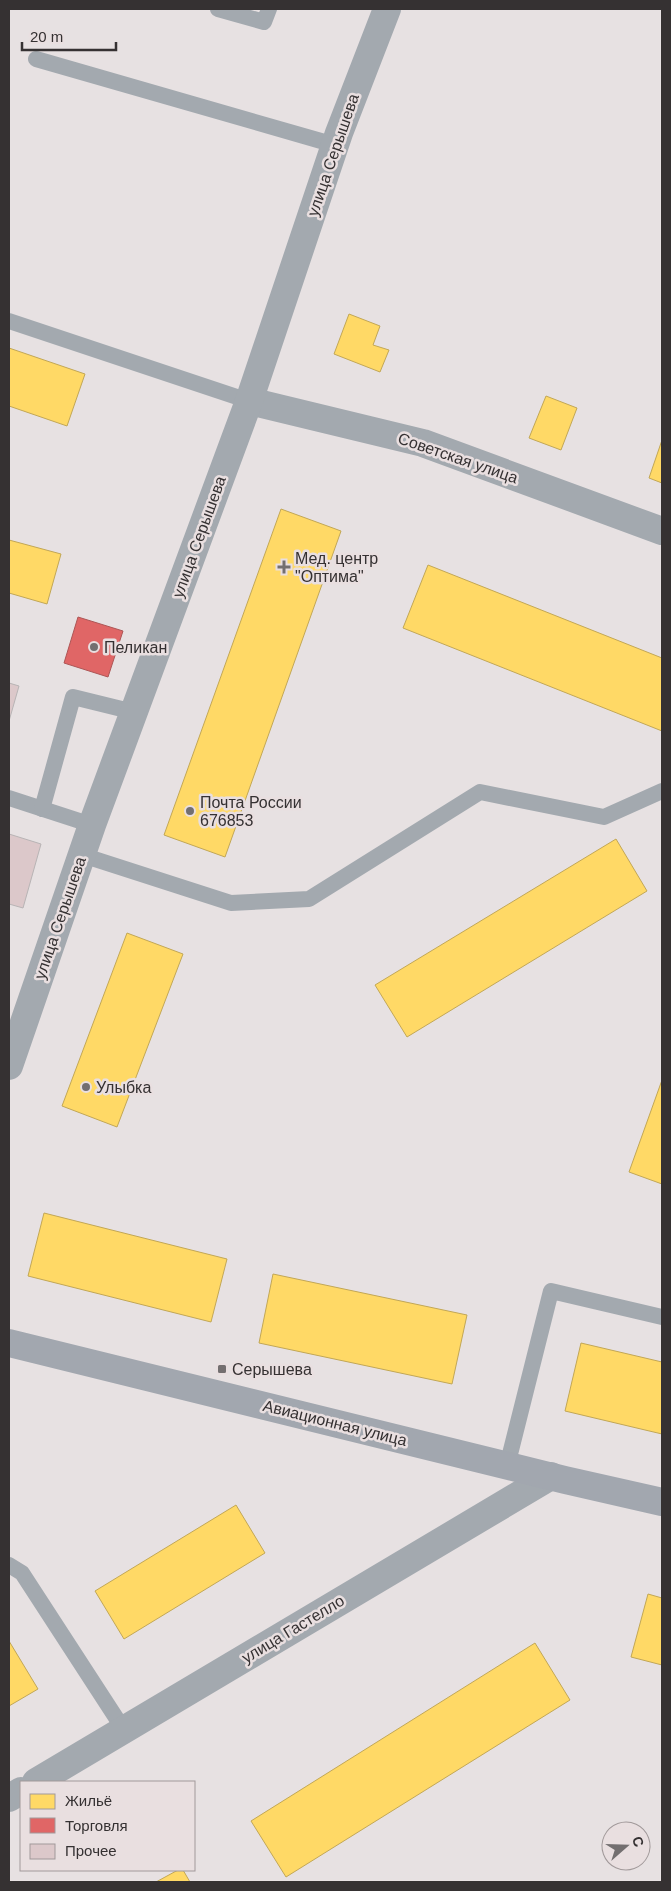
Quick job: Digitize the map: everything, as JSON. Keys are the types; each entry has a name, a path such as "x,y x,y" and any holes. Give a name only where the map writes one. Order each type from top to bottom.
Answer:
{"street":[{"name":"улица Серышева","path":"9,1066 92,825 249,401 335,145 387,9"},
{"name":"Советская улица","path":"249,401 424,443 662,531"},
{"name":"Авиационная улица","path":"9,1343 507,1466 662,1502"},
{"name":"улица Гастелло","path":"38,1781 551,1476"},
{"path":"9,1798 20,1792"}],"lane":[{"path":"218,9 264,22 269,9"},
{"path":"36,59 335,145"},
{"path":"9,321 249,401"},
{"path":"42,809 74,697 134,712"},
{"path":"82,855 231,903 309,899 480,792 604,817 662,791"},
{"path":"9,798 92,825"},
{"path":"507,1466 551,1291 662,1317"},
{"path":"9,1565 22,1573 124,1730"}],"building: Жильё":[{"path":"349,314 380,326 373,345 389,350 380,372 334,354"},
{"path":"9,348 85,374 67,426 9,406"},
{"path":"546,396 577,408 561,450 529,438"},
{"path":"662,440 662,483 649,478"},
{"path":"281,509 341,531 225,857 164,835"},
{"path":"9,540 61,554 47,604 9,593"},
{"path":"428,565 662,658 662,731 403,628"},
{"path":"616,839 647,891 407,1037 375,985"},
{"path":"127,933 183,954 117,1127 62,1106"},
{"path":"662,1080 662,1184 629,1172"},
{"path":"44,1213 227,1259 211,1322 28,1276"},
{"path":"273,1274 467,1315 452,1384 259,1343"},
{"path":"581,1343 662,1362 662,1434 565,1411"},
{"path":"236,1505 265,1553 124,1639 95,1591"},
{"path":"648,1594 662,1598 662,1665 631,1657"},
{"path":"9,1641 38,1689 9,1706"},
{"path":"535,1643 570,1700 286,1877 251,1821"},
{"path":"176,1871 184,1871 190,1882 156,1882"}],"building: Торговля":[{"name":"Пеликан","path":"78,617 123,631 108,677 64,663"}],"building: Прочее":[{"path":"9,683 19,686 9,721"},
{"path":"9,834 41,844 23,908 9,904"}],"place":[{"name":"Мед. центр \"Оптима\"","path":"284,567"},
{"name":"Пеликан","path":"94,647"},
{"name":"Почта России 676853","path":"190,811"},
{"name":"Улыбка","path":"86,1087"},
{"name":"Серышева","path":"222,1369"}]}
